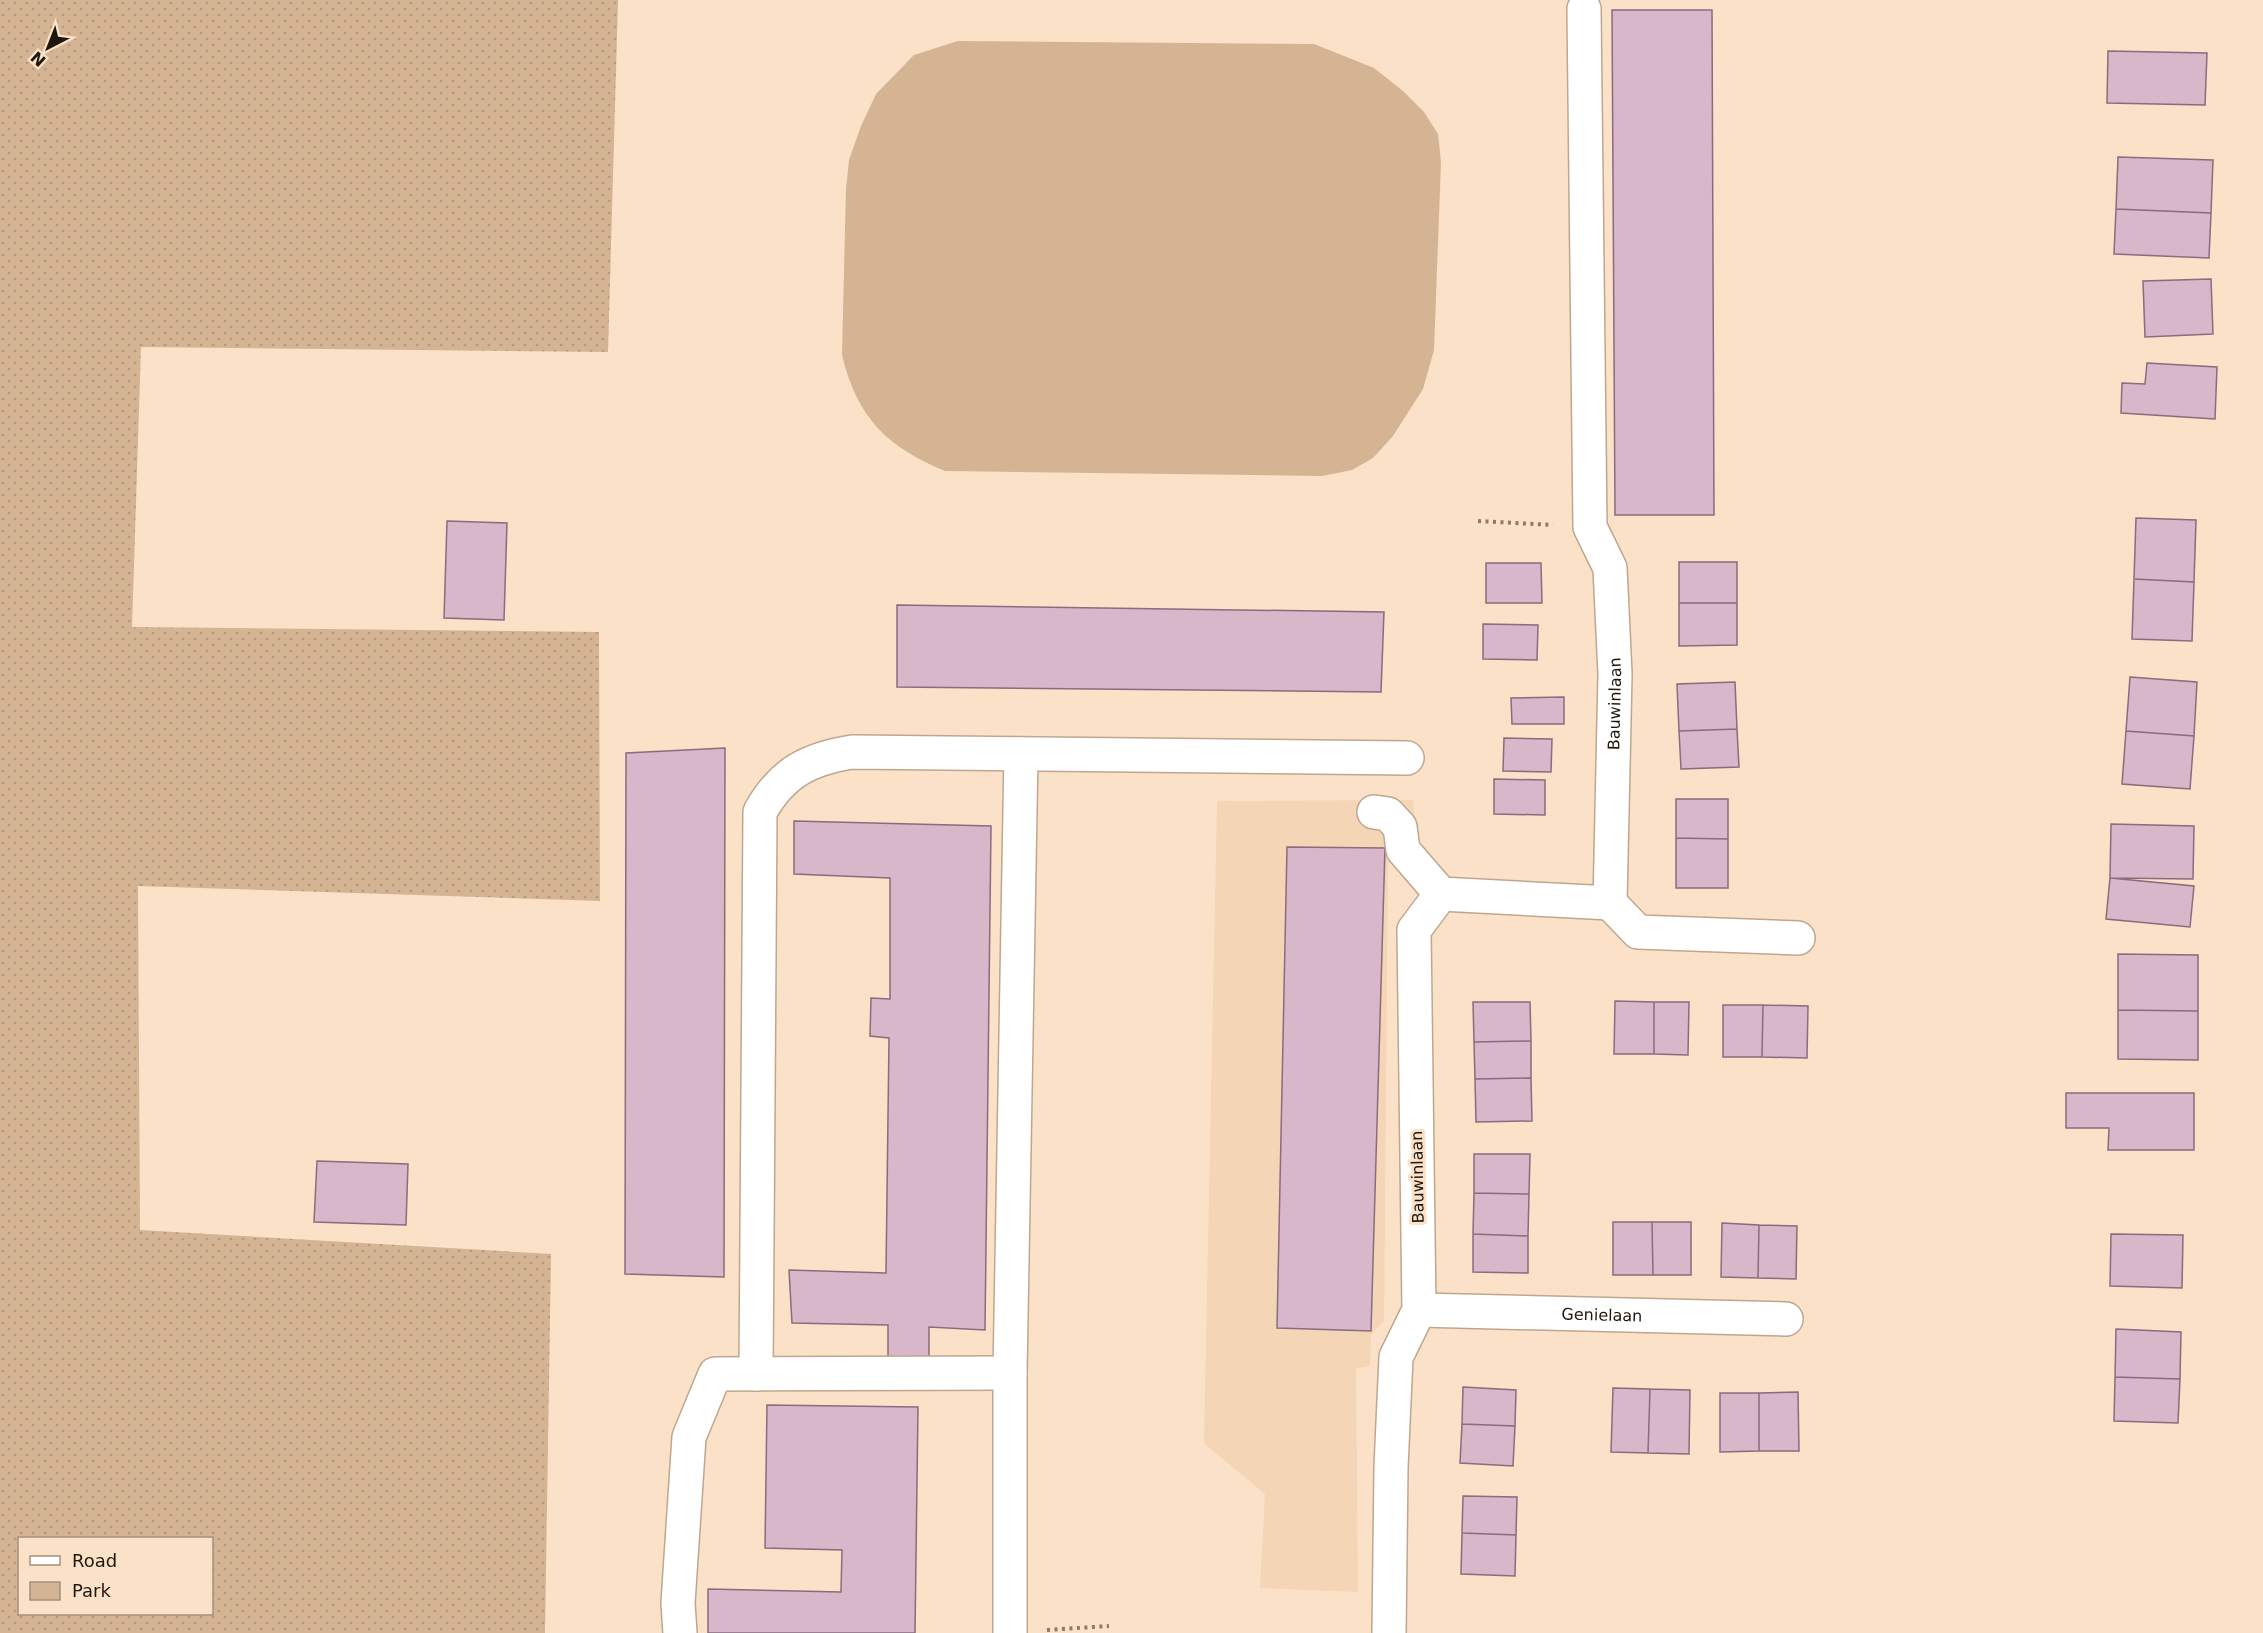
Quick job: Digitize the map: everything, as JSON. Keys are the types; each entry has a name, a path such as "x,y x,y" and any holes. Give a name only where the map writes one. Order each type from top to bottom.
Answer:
{"street":[{"path":"1584,9 1589,518"},
{"name":"Bauwinlaan","path":"1589,518 1610,568 1615,674 1610,903"},
{"path":"756,1374 760,812 772,790 790,773 823,757 852,752 1407,758"},
{"path":"1010,1633 1010,1373 1021,754"},
{"path":"1374,812 1388,814 1400,827 1403,850 1441,894 1610,903 1638,932 1798,938"},
{"name":"Bauwinlaan","path":"1389,1633 1391,1467 1396,1357 1419,1310 1414,930 1441,894"},
{"name":"Genielaan","path":"1419,1310 1786,1319"},
{"path":"680,1633 678,1604 689,1437 715,1374 1010,1373"}],"path":[{"path":"1478,520 1589,518"},
{"path":"1010,1633 1109,1626"}],"shaded area":[{"path":"1413,800 1416,839 1388,863 1384,1321 1371,1335 1370,1366 1356,1368 1358,1592 1260,1588 1265,1494 1204,1443 1217,801"}],"green space":[{"path":"0,0 618,0 608,352 141,347 132,627 599,632 600,901 138,886 140,1230 551,1254 545,1633 0,1633"},
{"path":"958,41 1314,44 1374,68 1403,91 1424,112 1438,134 1441,162 1434,350 1423,389 1393,436 1373,458 1352,470 1322,476 945,471 907,452 877,428 856,396 842,355 846,189 849,160 876,94 914,55"}],"building":[{"path":"1612,10 1712,10 1714,515 1615,515"},
{"path":"2108,51 2207,53 2205,105 2107,103"},
{"path":"2118,157 2213,160 2211,213 2116,209"},
{"path":"2116,209 2211,213 2209,258 2114,254"},
{"path":"2211,279 2213,334 2145,337 2143,281"},
{"path":"2147,363 2217,367 2215,419 2121,413 2122,383 2145,384"},
{"path":"2136,518 2196,520 2194,582 2134,579"},
{"path":"447,521 507,523 504,620 444,618"},
{"path":"1679,562 1737,562 1737,603 1679,603"},
{"path":"1486,563 1541,563 1542,603 1486,603"},
{"path":"2134,579 2194,582 2192,641 2132,639"},
{"path":"1679,603 1737,603 1737,645 1679,646"},
{"path":"897,605 1384,612 1381,692 897,687"},
{"path":"1483,624 1538,625 1537,660 1483,659"},
{"path":"2130,677 2197,682 2194,736 2126,731"},
{"path":"1735,682 1737,729 1679,731 1677,684"},
{"path":"1564,697 1564,724 1512,724 1511,698"},
{"path":"1737,729 1739,767 1681,769 1679,731"},
{"path":"2126,731 2194,736 2190,789 2122,784"},
{"path":"1504,738 1552,739 1551,772 1503,771"},
{"path":"725,748 724,1277 625,1274 626,753"},
{"path":"1494,779 1545,780 1545,815 1494,814"},
{"path":"1676,799 1728,799 1728,839 1676,838"},
{"path":"794,821 991,826 985,1330 929,1327 929,1361 888,1359 888,1325 792,1323 789,1270 886,1273 889,1038 870,1036 871,998 890,999 890,878 794,874"},
{"path":"2111,824 2194,826 2193,879 2110,878"},
{"path":"1676,838 1728,839 1728,888 1676,888"},
{"path":"1287,847 1385,848 1371,1331 1277,1328"},
{"path":"2110,878 2194,886 2190,927 2106,919"},
{"path":"2118,954 2198,955 2198,1011 2118,1010"},
{"path":"1615,1001 1654,1002 1654,1054 1614,1054"},
{"path":"1473,1002 1530,1002 1531,1041 1474,1042"},
{"path":"1654,1002 1689,1002 1688,1055 1654,1054"},
{"path":"1723,1005 1763,1005 1762,1057 1723,1057"},
{"path":"1763,1005 1808,1006 1807,1058 1762,1057"},
{"path":"2118,1010 2198,1011 2198,1060 2118,1059"},
{"path":"1531,1041 1531,1078 1475,1079 1474,1042"},
{"path":"1531,1078 1532,1121 1476,1122 1475,1079"},
{"path":"2066,1093 2194,1093 2194,1150 2108,1150 2109,1128 2066,1128"},
{"path":"1474,1154 1530,1154 1529,1194 1474,1193"},
{"path":"317,1161 408,1164 406,1225 314,1222"},
{"path":"1474,1193 1529,1194 1528,1236 1473,1234"},
{"path":"1613,1222 1652,1222 1653,1275 1613,1275"},
{"path":"1652,1222 1691,1222 1691,1275 1653,1275"},
{"path":"1722,1223 1759,1225 1758,1278 1721,1277"},
{"path":"1759,1225 1797,1226 1796,1279 1758,1278"},
{"path":"1473,1234 1528,1236 1528,1273 1473,1272"},
{"path":"2111,1234 2183,1235 2182,1288 2110,1286"},
{"path":"2116,1329 2181,1332 2180,1379 2115,1377"},
{"path":"2115,1377 2180,1379 2178,1423 2114,1421"},
{"path":"1463,1387 1516,1390 1515,1426 1462,1424"},
{"path":"1613,1388 1650,1389 1648,1453 1611,1452"},
{"path":"1650,1389 1690,1390 1689,1454 1648,1453"},
{"path":"1798,1392 1799,1451 1759,1451 1759,1393"},
{"path":"1720,1393 1759,1393 1759,1451 1720,1452"},
{"path":"767,1405 918,1407 915,1633 708,1633 708,1589 841,1592 842,1550 765,1548"},
{"path":"1462,1424 1515,1426 1513,1466 1460,1463"},
{"path":"1463,1496 1517,1497 1516,1535 1462,1533"},
{"path":"1462,1533 1516,1535 1515,1576 1461,1574"}]}
